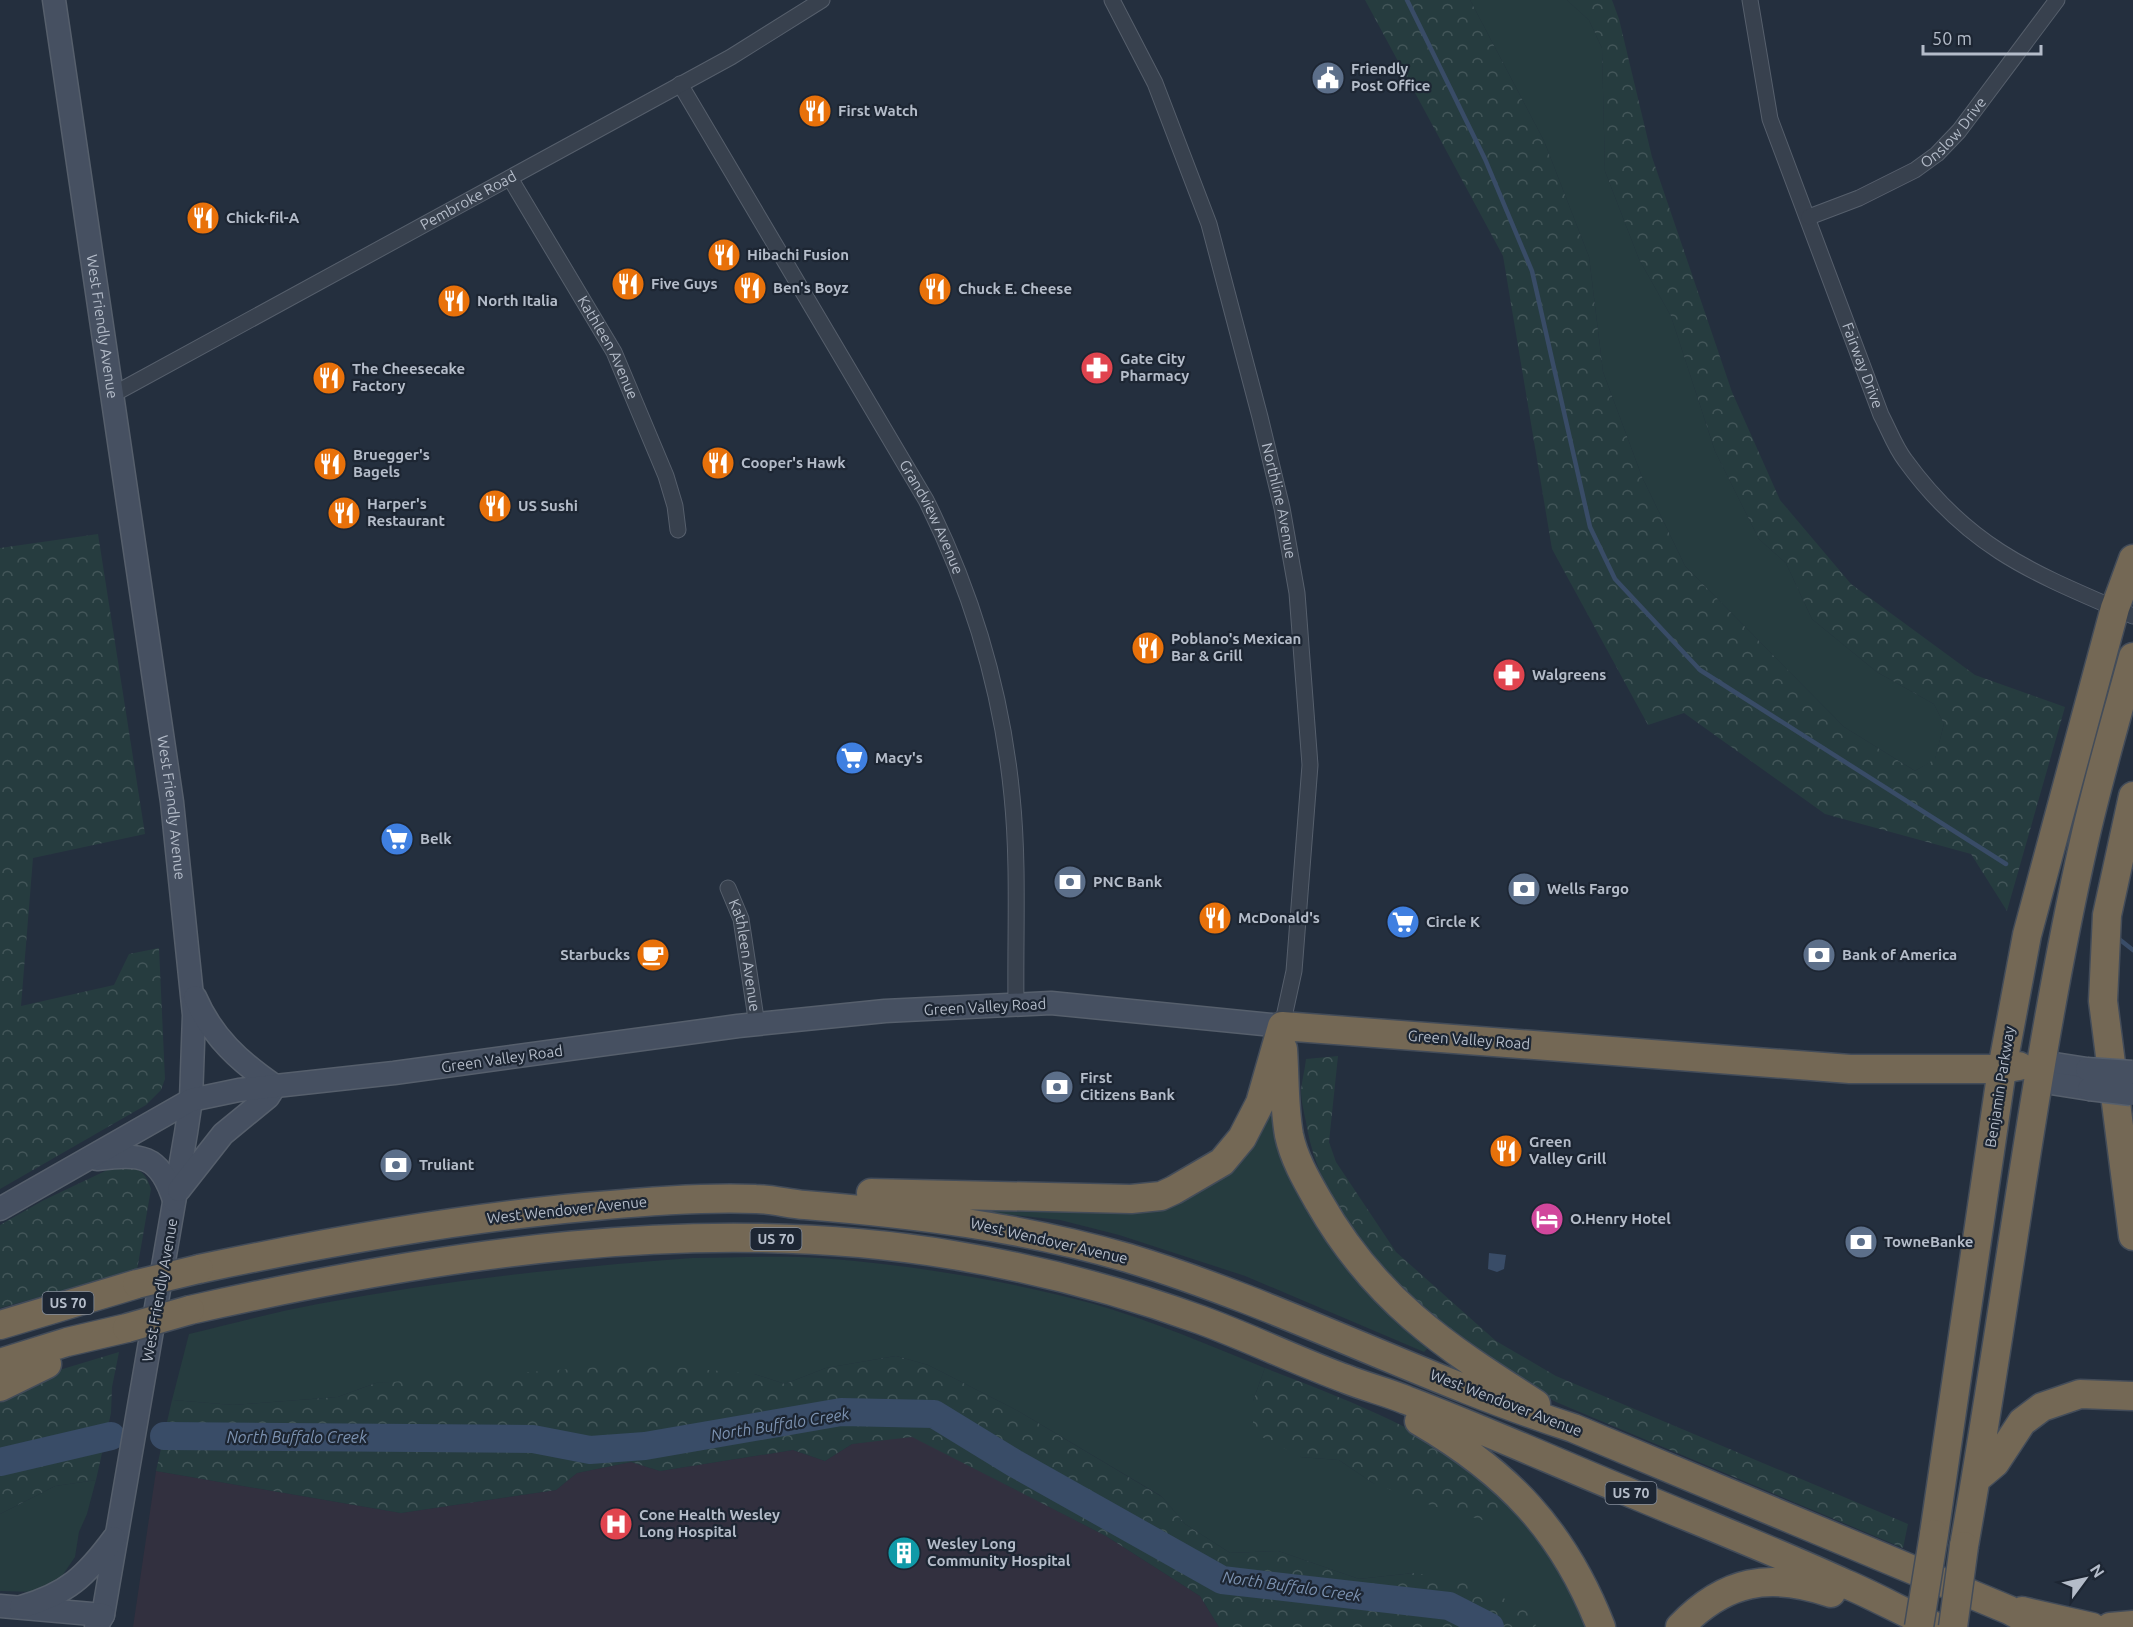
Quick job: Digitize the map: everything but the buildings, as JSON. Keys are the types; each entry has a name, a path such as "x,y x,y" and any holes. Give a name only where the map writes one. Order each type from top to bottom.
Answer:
{"highway":[{"name":"Benjamin Parkway","path":"1915,1622 1934,1534 2002,1069 2027,935 2124,612 2133,559"},
{"path":"1953,1627 2040,1071 2084,842 2133,657"},
{"path":"2133,796 2107,915 2103,1001 2133,1236"},
{"name":"Green Valley Road","path":"1282,1026 1850,1069 2040,1071"},
{"path":"759,1199 783,1192 1131,1199 1161,1196 1222,1161 1242,1138 1260,1102 1282,1026"},
{"path":"1282,1026 1290,1137 1304,1176 1355,1258 1389,1297 1456,1354 1573,1428"},
{"name":"West Wendover Avenue","path":"0,1325 137,1284 199,1269 316,1244 508,1215 644,1202 759,1199 803,1205 856,1207 982,1224 1125,1258 1205,1283 1509,1407 1573,1428 2009,1610 2040,1627"},
{"name":"US 70","path":"0,1363 67,1342 190,1310 343,1279 548,1248 652,1240 804,1239 953,1255 1035,1271 1110,1290 1202,1320 1346,1380 1403,1398 1631,1493 1850,1585 1915,1622 1937,1627"},
{"path":"0,1387 122,1329"},
{"path":"1346,1380 1454,1441 1519,1496 1543,1520 1566,1554 1585,1587 1601,1627"},
{"path":"1976,1479 1995,1463 2022,1422 2042,1407 2080,1394 2133,1396"},
{"path":"1680,1627 1712,1598 1725,1591 1745,1584 1770,1583 1794,1583 1915,1622"},
{"path":"2009,1610 2028,1611 2092,1627"},
{"path":"2110,1627 2133,1625"}],"main road":[{"name":"West Friendly Avenue","path":"54,0 172,802 195,1015 191,1100 102,1623"},
{"path":"86,1160 129,1156 147,1159 163,1171 175,1198 223,1134 268,1097 275,1086 248,1068 220,1041 192,989"},
{"name":"Green Valley Road","path":"0,1209 191,1100 275,1086 394,1073 757,1024 885,1011 1051,1003 1282,1026"},
{"name":"Green Valley Road","path":"2040,1071 2132,1083"},
{"path":"10,1606 51,1597 71,1586 96,1562 116,1535"},
{"path":"10,1606 102,1623"}],"street":[{"name":"Pembroke Road","path":"112,395 680,84 766,36 822,0"},
{"name":"Northline Avenue","path":"1112,0 1155,83 1209,224 1260,417 1282,508 1298,592 1310,765 1294,971 1282,1026"},
{"name":"Fairway Drive","path":"1750,0 1770,119 1809,217 1881,415 1904,459 1943,506 1975,537 2008,559 2124,612"},
{"name":"Onslow Drive","path":"1809,217 1859,198 1915,170 1936,154 1959,131 2057,0"},
{"name":"Grandview Avenue","path":"680,84 926,500 942,532 975,617 991,678 1012,798 1016,863 1016,1005"},
{"name":"Kathleen Avenue","path":"510,178 614,352 666,476 675,506 678,530"},
{"name":"Kathleen Avenue","path":"728,888 741,919 757,1024"}],"shaded area":[{"name":"Cone Health Wesley Long Hospital","path":"912,1436 1106,1536 1200,1596 1219,1627 133,1627 156,1471 401,1513 556,1490 577,1473 631,1462 660,1471 793,1450 825,1461 852,1444"}],"green space":[{"path":"1365,0 1470,0 1544,141 1589,257 1603,372 1642,477 1685,566 1844,727 1915,771 1935,759 1944,724 1934,704 1877,672 1812,619 1786,563 1759,539 1715,451 1671,316 1639,259 1605,171 1602,48 1589,20 1567,0 1612,0 1619,19 1652,157 1732,392 1780,500 1851,584 1975,675 2065,707 2007,911 1971,854 1825,814 1684,713 1648,725 1552,549 1503,256"},
{"path":"1470,0 1567,0 1589,20 1602,48 1605,171 1639,259 1671,316 1715,451 1759,539 1786,563 1812,619 1877,672 1934,704 1944,724 1935,760 1915,771 1844,727 1685,566 1642,477 1603,372 1589,257 1544,141"},
{"path":"98,534 145,834 33,858 21,1006 114,985 129,954 159,948 165,1079 161,1090 146,1105 0,1189 0,548"},
{"path":"1338,1056 1329,1142 1336,1162 1396,1252 1496,1341 1556,1376 1908,1524 1903,1548 1556,1402 1516,1379 1437,1322 1366,1250 1339,1209 1318,1167 1306,1122 1301,1090 1306,1059"},
{"path":"1280,1106 1398,1318 1428,1348 1424,1352 1245,1276 1119,1235 1060,1220 947,1208 1152,1208 1269,1108"},
{"path":"120,1164 140,1171 151,1189 137,1270 0,1308 0,1225 44,1200"},
{"path":"692,1258 820,1258 958,1275 1027,1288 1116,1311 1265,1368 1253,1401 1301,1457 1339,1460 1373,1483 1520,1511 1545,1545 1590,1627 1537,1627 1414,1573 1359,1579 1278,1551 1230,1553 1185,1524 1161,1496 1018,1411 928,1365 896,1356 826,1368 785,1384 754,1374 376,1383 338,1397 233,1405 172,1400 189,1334 302,1307 411,1288 551,1270"},
{"path":"119,1352 112,1387 111,1413 96,1480 55,1486 0,1514 0,1396 56,1371"},
{"path":"896,1356 928,1365 1018,1411 1162,1497 1185,1524 1230,1553 1278,1551 1359,1579 1414,1573 1475,1583 1526,1610 1537,1627 1219,1627 1200,1596 1106,1536 912,1437 852,1444 825,1461 793,1450 660,1471 631,1462 577,1473 556,1490 401,1513 156,1471 172,1400 233,1405 338,1397 376,1383 641,1364 754,1374 785,1384 826,1368"},
{"path":"1265,1368 1376,1413 1432,1441 1479,1473 1520,1511 1486,1521 1433,1506 1373,1483 1339,1460 1301,1457 1260,1436 1253,1423 1253,1401"},
{"path":"96,1480 87,1514 79,1532 75,1557 58,1582 34,1592 0,1591 0,1514 55,1486"}],"water":[{"path":"1489,1253 1506,1255 1504,1269 1497,1272 1488,1269"}],"waterway":[{"path":"1407,0 1485,159 1532,271 1590,527 1615,579 1700,670 2006,864"},
{"path":"2119,939 2133,950"},
{"name":"North Buffalo Creek","path":"164,1436 533,1439 590,1450 645,1446 841,1412 934,1414 1014,1463 1222,1580 1449,1606 1490,1627"},
{"name":"North Buffalo Creek","path":"0,1462 111,1436"}],"place":[{"name":"Friendly Post Office","path":"1328,78"},
{"name":"First Watch","path":"815,111"},
{"name":"Chick-fil-A","path":"203,218"},
{"name":"Hibachi Fusion","path":"724,255"},
{"name":"Five Guys","path":"628,284"},
{"name":"Ben's Boyz","path":"750,288"},
{"name":"Chuck E. Cheese","path":"935,289"},
{"name":"North Italia","path":"454,301"},
{"name":"Gate City Pharmacy","path":"1097,368"},
{"name":"The Cheesecake Factory","path":"329,378"},
{"name":"Cooper's Hawk","path":"718,463"},
{"name":"Bruegger's Bagels","path":"330,464"},
{"name":"US Sushi","path":"495,506"},
{"name":"Harper's Restaurant","path":"344,513"},
{"name":"Poblano's Mexican Bar & Grill","path":"1148,648"},
{"name":"Walgreens","path":"1509,675"},
{"name":"Macy's","path":"852,758"},
{"name":"Belk","path":"397,839"},
{"name":"PNC Bank","path":"1070,882"},
{"name":"Wells Fargo","path":"1524,889"},
{"name":"McDonald's","path":"1215,918"},
{"name":"Circle K","path":"1403,922"},
{"name":"Starbucks","path":"653,955"},
{"name":"Bank of America","path":"1819,955"},
{"name":"First Citizens Bank","path":"1057,1087"},
{"name":"Green Valley Grill","path":"1506,1151"},
{"name":"Truliant","path":"396,1165"},
{"name":"O.Henry Hotel","path":"1547,1219"},
{"name":"TowneBanke","path":"1861,1242"},
{"name":"Cone Health Wesley Long Hospital","path":"616,1524"},
{"name":"Wesley Long Community Hospital","path":"904,1553"}]}
